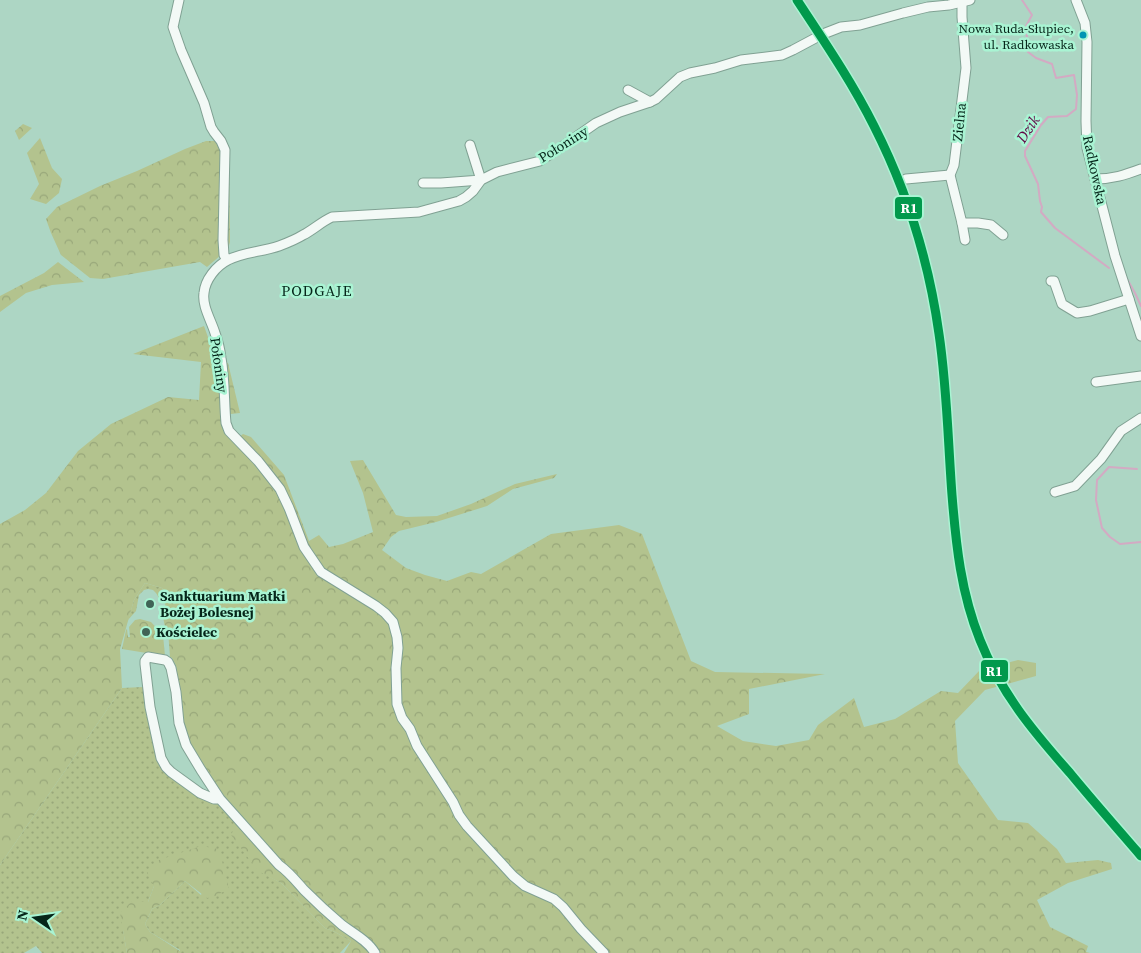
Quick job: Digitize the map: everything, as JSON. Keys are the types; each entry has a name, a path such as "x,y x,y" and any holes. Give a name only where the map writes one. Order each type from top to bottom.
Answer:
{"street":[{"path":"180,0 173,27 204,103 212,128 225,150 223,240 224,255 227,260"},
{"name":"Radkowska","path":"1076,0 1084,23 1087,42 1087,148 1115,256 1141,336"},
{"name":"Połoniny","path":"604,953 581,929 563,906 554,899 525,886 513,876 459,816 453,802 417,746 410,729 402,718 397,704 396,668 398,648 393,622 376,606 321,572 304,547 280,489 258,461 229,431 226,423 222,359 205,305 204,292 212,273 227,260 295,240 332,217 419,212 458,201 466,197 482,180 497,172 540,161 596,123 656,99 680,77 690,73 741,60 782,55 824,34 841,28 860,25 920,9 966,1"},
{"name":"Zielna","path":"965,240 950,176 954,165 966,68 962,17 966,1"},
{"path":"628,90 650,102"},
{"path":"423,183 482,180 470,145"},
{"path":"1095,179 1110,179 1141,169"},
{"path":"906,178 950,176"},
{"path":"962,223 991,225 1003,235"},
{"path":"1051,280 1054,281 1062,304 1077,313 1129,299"},
{"path":"1096,382 1141,376"},
{"path":"1055,492 1075,486 1101,458 1121,431 1141,418"},
{"path":"220,798 214,799 194,790 171,772 161,758 150,707 145,662 148,657 168,662 176,692 179,723 184,739 201,770 220,798 279,865 342,925 355,933 375,953"}],"green space":[{"path":"23,124 32,128 19,140 15,131"},
{"path":"40,138 52,168 62,179 59,193 46,204 30,199 39,184 27,153"},
{"path":"206,141 221,141 229,155 230,242 228,249 207,267 200,262 103,279 90,278 61,255 46,219 57,207 100,186"},
{"path":"58,262 84,282 52,285 26,293 0,312 0,296 44,273"},
{"path":"204,326 217,362 228,363 240,413 222,415 224,430 234,441 243,434 251,437 284,475 309,541 319,535 329,547 343,544 373,532 363,493 350,461 363,460 396,515 406,517 437,516 471,504 515,484 557,474 554,478 513,489 487,506 399,531 391,537 382,550 406,568 447,581 471,572 481,574 551,534 619,525 642,534 691,661 715,672 825,674 749,689 749,714 717,726 743,741 776,746 809,740 818,725 854,698 864,727 895,719 941,691 958,693 980,670 1018,660 1036,663 1036,676 985,690 955,721 958,763 998,820 1028,823 1057,849 1066,863 1098,860 1111,863 1112,869 1068,883 1037,900 1050,927 1088,946 1086,952 1090,953 344,953 351,941 325,928 281,883 258,871 231,835 240,816 227,802 205,769 190,743 183,722 176,666 170,657 168,631 163,617 167,595 162,588 145,583 134,600 120,649 122,688 0,865 0,524 25,510 46,493 78,451 111,424 168,397 199,400 201,362 133,354"},
{"path":"145,583 162,588 167,595 166,604 162,603 153,590 144,590 139,595 136,611 128,620 134,600"},
{"path":"140,619 151,622 163,635 165,656 122,649 126,630 128,637 130,637 129,627 135,620"},
{"path":"143,687 145,708 156,756 162,770 200,798 212,803 227,802 258,870 281,883 325,928 351,941 340,953 180,953 180,950 150,932 145,924 152,909 160,905 185,881 201,895 219,849 154,886 148,902 123,929 127,953 42,953 36,946 24,953 0,953 0,865 122,688"},
{"path":"201,846 219,849 229,889 207,898 185,881 160,905 152,909 145,924 150,932 180,951 180,953 127,953 120,913 132,901 148,902 154,886 147,873 159,860"}],"waterway":[{"name":"Dzik","path":"1022,0 1032,15 1026,26 1028,52 1036,58 1052,64 1056,78 1074,75 1077,95 1076,109 1067,116 1048,117 1025,151 1025,156 1038,184 1042,207 1041,212 1055,228 1109,268"},
{"name":"Dzik","path":"1126,277 1141,306"},
{"name":"Dzik","path":"1137,469 1109,467 1097,480 1096,500 1102,528 1110,537 1120,544 1141,542"}],"transit line":[{"name":"R1","path":"797,0 847,78 874,126 897,176 923,254 935,307 942,354 952,495 958,550 968,605 980,640 998,677 1030,726 1141,856"}],"place":[{"name":"Nowa Ruda-Słupiec, ul. Radkowaska","path":"1083,35"},
{"name":"Sanktuarium Matki Bożej Bolesnej","path":"150,604"},
{"name":"Kościelec","path":"146,632"}],"district":[{"name":"PODGAJE","path":"317,291"}]}
